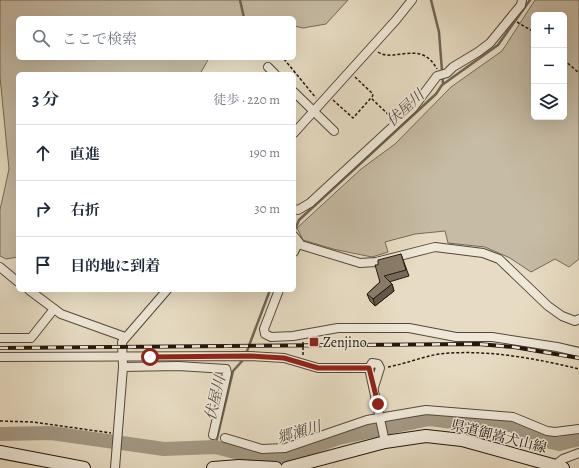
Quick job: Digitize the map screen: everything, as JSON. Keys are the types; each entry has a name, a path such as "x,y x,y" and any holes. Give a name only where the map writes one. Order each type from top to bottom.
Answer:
{"main road":[{"name":"県道御嵩犬山線","path":"287,468 384,439 426,436 445,437 559,467"},
{"path":"0,452 84,468"},
{"path":"213,468 239,466 276,468"}],"street":[{"path":"296,130 316,112 320,104 412,0"},
{"path":"296,210 298,210 310,203 396,122 413,108 437,76 447,73 490,43 521,5 522,0"},
{"path":"268,67 273,72"},
{"path":"296,94 334,130"},
{"path":"296,240 360,262 376,262 435,247 483,253 499,259 548,306 562,316 575,321 579,319"},
{"path":"0,267 16,280"},
{"path":"32,292 61,314 125,337"},
{"path":"115,468 119,433 123,367 121,347 125,337 165,292"},
{"path":"278,292 264,329 265,334 271,337 338,328 409,328 456,337 499,338 579,352"},
{"path":"0,338 31,338 54,309"},
{"path":"0,357 250,356 284,358 318,368 369,368"},
{"path":"374,387 380,368 378,364 372,362 369,368 381,417 384,439"},
{"path":"123,367 178,366 226,369 227,373 213,435"},
{"path":"225,438 262,449 285,448 381,417 426,410 513,417 547,431 556,432 579,429"},
{"path":"559,467 563,459 579,453"}],"path":[{"path":"512,17 525,28 531,31"},
{"path":"371,47 381,54 412,53 425,56 436,68 437,76"},
{"path":"285,60 294,72"},
{"path":"567,63 579,73"},
{"path":"316,112 332,99 353,118 373,94 354,76 354,72"},
{"path":"296,74 320,104"},
{"path":"371,98 396,122"},
{"path":"302,334 303,364"},
{"path":"380,368 439,354 486,353 540,360 579,369"},
{"path":"0,421 33,422 119,433"}],"shaded area":[{"path":"0,0 348,0 326,24 303,28 296,26 296,16 16,16 16,60 208,60 201,72 16,72 16,257 6,259 0,256 0,210 9,169 0,77"},
{"path":"535,0 579,0 579,259 569,267 555,259 531,272 510,258 485,247 448,243 445,231 415,234 385,242 388,252 372,257 333,249 303,240 297,228 361,169 395,144 451,87 502,51"}],"building":[{"path":"401,254 406,270 384,276 392,284 373,299 367,294 380,282 375,265 378,265 378,260"}],"waterway":[{"path":"240,0 244,16"},
{"path":"431,0 439,32 443,84"},
{"name":"伏屋川","path":"296,227 299,220 436,94 442,85 498,45 530,0"},
{"name":"伏屋川","path":"215,447 233,371 244,359 269,292"},
{"name":"郷瀬川","path":"0,434 51,433 164,449 215,447 260,458 290,455 339,438 429,419 478,425 511,425 541,440 559,444 579,439"}],"railway":[{"path":"0,348 478,344 514,347 579,358"}],"place":[{"name":"Zenjino","path":"314,342"}],"route":[{"path":"150,357 250,356 284,358 318,368 369,368 378,404"}]}
